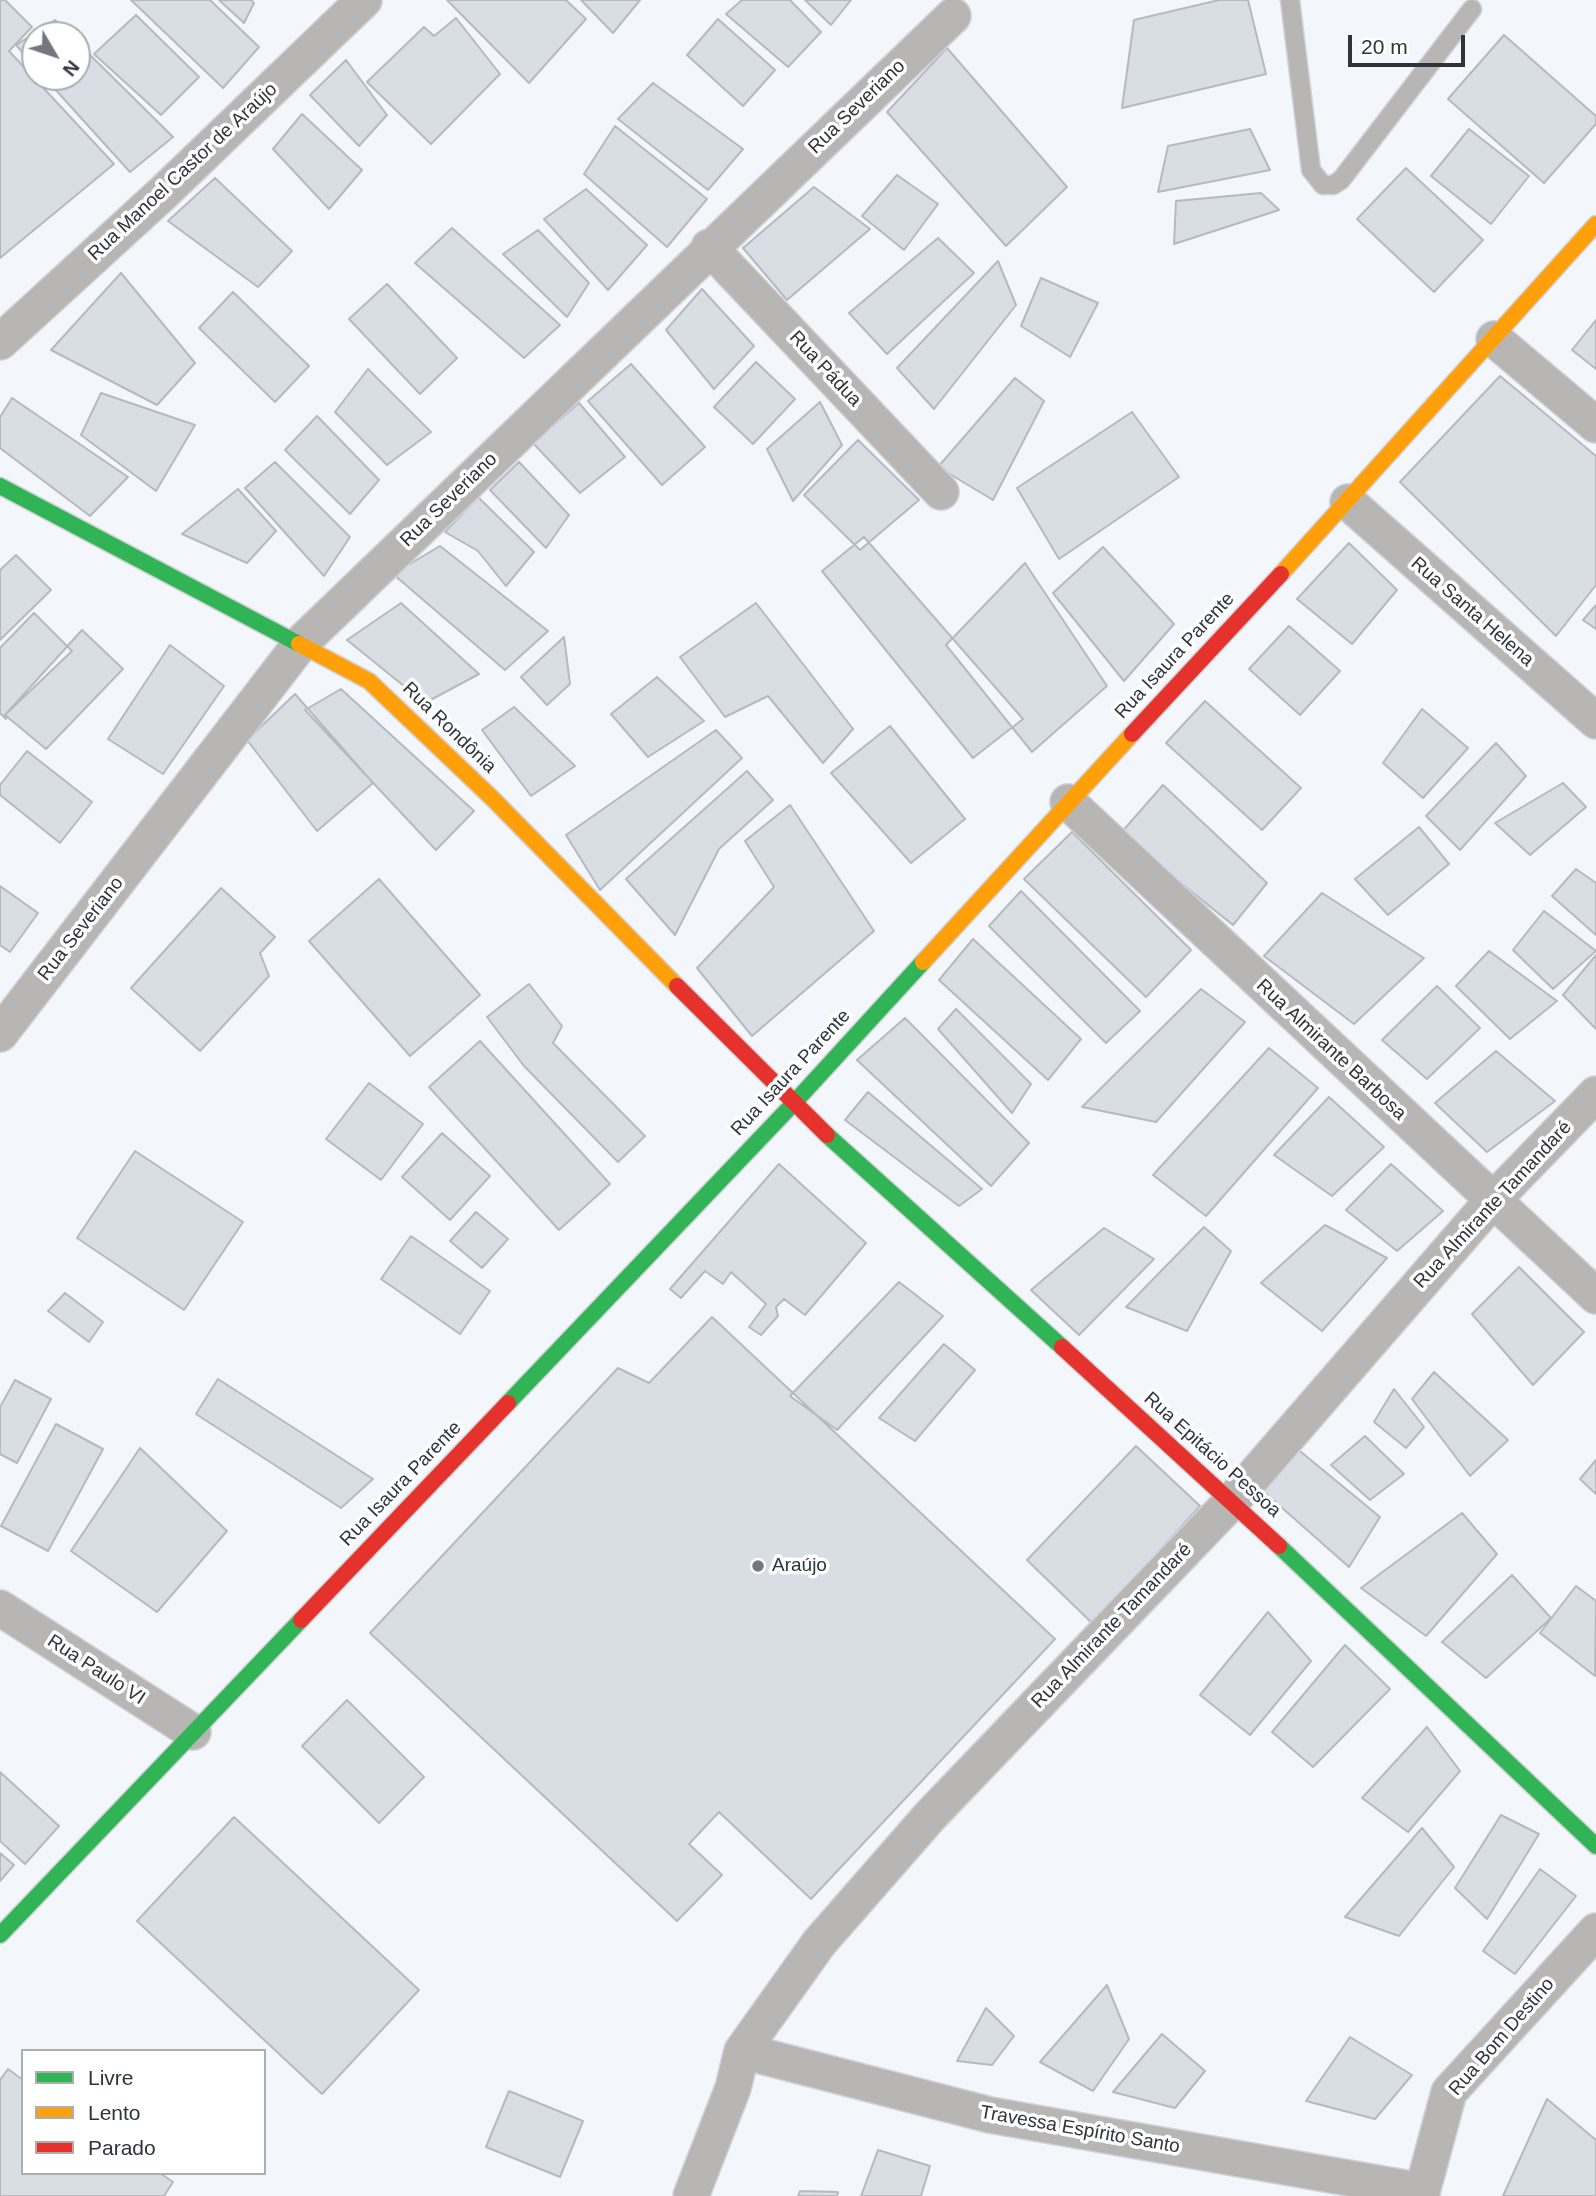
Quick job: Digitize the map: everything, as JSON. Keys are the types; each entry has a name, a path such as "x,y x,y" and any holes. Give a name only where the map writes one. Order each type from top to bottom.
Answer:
{"street":[{"name":"Rua Manoel Castor de Araújo","path":"0,342 163,193 364,0"},
{"name":"Rua Severiano","path":"0,1034 301,643 709,247 953,16"},
{"name":"Rua Isaura Parente","path":"0,1935 793,1104 1068,802 1348,502 1596,224"},
{"name":"Rua Pádua","path":"709,247 941,492"},
{"path":"1494,339 1596,425"},
{"name":"Rua Rondônia","path":"0,486 369,681 492,798 793,1104"},
{"name":"Rua Santa Helena","path":"1348,502 1596,721"},
{"name":"Rua Almirante Barbosa","path":"1068,802 1596,1296"},
{"name":"Rua Almirante Tamandaré","path":"691,2196 733,2088 742,2051 819,1943 930,1816 1232,1501 1492,1201 1596,1094"},
{"name":"Rua Epitácio Pessoa","path":"793,1104 1232,1501 1596,1846"},
{"name":"Rua Paulo VI","path":"0,1608 193,1732"},
{"name":"Rua Bom Destino","path":"1422,2193 1449,2092 1596,1931"},
{"name":"Travessa Espírito Santo","path":"742,2051 990,2115 1422,2193"}],"lane":[{"path":"1290,0 1311,170 1323,185 1334,185 1340,180 1472,9"}],"building":[{"path":"0,0 5,0 26,21 21,21 21,38 9,51 21,64 21,91 46,91 114,164 0,258"},
{"path":"131,0 210,0 259,47 223,88"},
{"path":"219,0 251,0 254,3 244,23"},
{"path":"447,0 566,0 586,19 529,83"},
{"path":"581,0 640,0 613,33"},
{"path":"742,0 790,0 821,32 788,67 726,14"},
{"path":"805,0 851,0 831,25"},
{"path":"1219,0 1248,0 1266,74 1122,108 1134,20"},
{"path":"136,15 199,77 161,115 94,54"},
{"path":"456,18 500,74 431,144 367,82 424,27 434,36"},
{"path":"718,19 775,70 743,106 687,55"},
{"path":"1504,35 1596,116 1596,124 1544,183 1448,99"},
{"path":"947,48 1067,187 1006,246 887,112"},
{"path":"91,56 173,137 130,172 57,91 91,91"},
{"path":"346,60 387,115 359,146 310,95"},
{"path":"653,83 743,149 708,190 618,119"},
{"path":"302,114 362,170 329,209 273,149"},
{"path":"615,126 707,199 667,247 584,174"},
{"path":"1250,129 1270,170 1158,192 1168,146"},
{"path":"1469,129 1529,176 1491,224 1431,176"},
{"path":"1406,168 1483,240 1434,292 1357,219"},
{"path":"897,175 938,204 904,250 862,216"},
{"path":"215,178 292,251 258,287 168,221"},
{"path":"814,187 870,229 787,300 743,248"},
{"path":"586,189 647,245 608,290 544,219"},
{"path":"1261,193 1279,210 1174,244 1176,201"},
{"path":"452,228 560,325 524,358 415,263"},
{"path":"538,230 589,283 567,317 503,254"},
{"path":"938,238 974,273 887,354 849,313"},
{"path":"998,261 1016,305 934,409 897,368"},
{"path":"121,273 195,363 157,405 51,350"},
{"path":"1041,278 1098,303 1070,357 1021,326"},
{"path":"387,284 457,358 420,394 349,319"},
{"path":"702,289 754,346 714,389 666,330"},
{"path":"233,292 309,366 275,402 199,328"},
{"path":"1596,320 1596,369 1572,350"},
{"path":"756,362 795,399 753,444 714,407"},
{"path":"631,364 705,447 662,485 588,401"},
{"path":"368,369 431,432 387,465 335,412"},
{"path":"1500,376 1596,456 1596,585 1556,636 1400,482"},
{"path":"1015,378 1044,401 993,500 938,467"},
{"path":"101,393 195,425 156,491 81,435"},
{"path":"12,398 128,477 90,516 0,448 0,417"},
{"path":"820,402 842,445 793,501 767,449"},
{"path":"579,403 625,457 580,493 533,443"},
{"path":"1132,412 1179,477 1059,559 1017,488"},
{"path":"317,416 379,480 350,514 285,450"},
{"path":"858,440 919,500 860,550 804,495"},
{"path":"275,462 350,537 324,576 245,488"},
{"path":"519,462 569,515 546,548 490,490"},
{"path":"238,489 276,531 247,563 182,534"},
{"path":"478,497 534,552 506,586 478,551 445,532"},
{"path":"864,537 1023,719 973,758 822,571"},
{"path":"1349,543 1397,590 1352,644 1297,599"},
{"path":"440,546 548,631 505,670 393,574"},
{"path":"1103,547 1174,624 1124,681 1053,593"},
{"path":"16,555 51,590 0,640 0,570"},
{"path":"1025,563 1107,686 1032,752 946,645"},
{"path":"401,603 479,674 425,703 347,640"},
{"path":"756,603 853,729 823,763 768,696 725,717 680,657"},
{"path":"1596,605 1596,629 1583,620"},
{"path":"34,613 72,651 5,715 6,719 0,713 0,648"},
{"path":"1289,626 1340,671 1300,715 1249,669"},
{"path":"82,630 123,669 46,749 5,715"},
{"path":"564,637 570,684 547,705 521,677"},
{"path":"170,645 224,686 163,774 108,739"},
{"path":"657,677 704,721 648,757 611,714"},
{"path":"341,689 474,811 436,850 305,710"},
{"path":"295,694 373,783 317,831 247,740"},
{"path":"1205,701 1301,788 1262,830 1166,743"},
{"path":"514,707 575,766 531,796 482,730"},
{"path":"1422,709 1468,748 1423,798 1383,763"},
{"path":"890,726 965,819 911,863 831,773"},
{"path":"716,730 742,758 600,890 566,835"},
{"path":"1496,743 1526,776 1460,850 1426,816"},
{"path":"27,751 92,802 60,843 0,795 0,785"},
{"path":"747,771 773,800 719,849 675,935 626,879"},
{"path":"1563,783 1586,807 1530,855 1495,823"},
{"path":"1163,785 1267,883 1233,925 1120,834"},
{"path":"790,805 874,931 752,1036 697,968 774,887 745,841"},
{"path":"1419,827 1449,864 1388,915 1355,879"},
{"path":"1072,832 1191,950 1146,997 1024,879"},
{"path":"1576,869 1596,883 1596,935 1552,896"},
{"path":"379,879 480,995 410,1056 309,941"},
{"path":"0,886 38,913 10,952 0,945"},
{"path":"221,888 275,937 260,953 269,976 200,1051 131,988"},
{"path":"1021,891 1140,1011 1106,1043 989,926"},
{"path":"1322,893 1424,958 1354,1024 1264,956"},
{"path":"1544,911 1596,951 1553,989 1513,950"},
{"path":"973,939 1081,1039 1048,1080 939,980"},
{"path":"1489,951 1557,1001 1510,1039 1456,986"},
{"path":"1596,955 1596,1029 1563,995"},
{"path":"529,984 562,1026 553,1043 645,1136 618,1162 524,1066 487,1017"},
{"path":"1437,986 1480,1028 1427,1079 1382,1040"},
{"path":"1201,989 1245,1022 1156,1122 1082,1107"},
{"path":"956,1009 1031,1084 1012,1113 938,1029"},
{"path":"905,1018 1029,1143 991,1186 857,1060"},
{"path":"480,1041 610,1184 559,1230 429,1087"},
{"path":"1269,1048 1318,1088 1206,1216 1153,1175"},
{"path":"1496,1051 1555,1101 1487,1152 1435,1103"},
{"path":"369,1083 423,1124 381,1180 326,1139"},
{"path":"868,1092 982,1189 959,1206 845,1120"},
{"path":"1329,1097 1384,1147 1332,1196 1274,1155"},
{"path":"442,1133 490,1176 450,1220 402,1177"},
{"path":"135,1151 243,1222 184,1310 77,1238"},
{"path":"779,1164 866,1243 805,1315 784,1299 776,1307 778,1316 761,1335 749,1327 766,1304 731,1272 723,1284 705,1271 681,1298 670,1289"},
{"path":"1391,1164 1443,1211 1397,1251 1346,1210"},
{"path":"476,1212 508,1239 482,1268 450,1241"},
{"path":"1325,1225 1387,1258 1322,1331 1261,1283"},
{"path":"1204,1227 1231,1251 1187,1331 1126,1307"},
{"path":"1104,1228 1154,1259 1079,1335 1031,1290"},
{"path":"411,1236 490,1291 460,1334 381,1279"},
{"path":"1519,1267 1584,1332 1533,1385 1472,1314"},
{"path":"899,1282 943,1316 837,1430 790,1396"},
{"path":"65,1293 103,1322 89,1342 48,1311"},
{"path":"712,1317 1055,1639 811,1899 719,1812 689,1844 722,1875 677,1921 370,1633 618,1368 649,1383"},
{"path":"944,1344 975,1370 915,1441 879,1418"},
{"path":"1434,1372 1508,1440 1470,1476 1412,1399"},
{"path":"218,1379 373,1479 341,1508 196,1414"},
{"path":"15,1380 51,1399 17,1463 0,1454 0,1407"},
{"path":"1394,1389 1424,1427 1406,1448 1374,1422"},
{"path":"56,1424 103,1449 48,1551 1,1526"},
{"path":"1365,1436 1404,1474 1370,1500 1331,1465"},
{"path":"1136,1446 1200,1506 1093,1624 1027,1560"},
{"path":"1295,1447 1380,1517 1349,1567 1255,1484"},
{"path":"140,1448 227,1531 157,1612 71,1551"},
{"path":"1596,1460 1596,1494 1580,1479"},
{"path":"1462,1513 1497,1554 1426,1636 1361,1588"},
{"path":"1512,1575 1551,1618 1486,1678 1442,1642"},
{"path":"1576,1586 1596,1601 1595,1676 1540,1633"},
{"path":"1268,1612 1311,1661 1250,1735 1200,1695"},
{"path":"1345,1645 1390,1689 1313,1767 1272,1732"},
{"path":"347,1700 424,1777 379,1823 302,1746"},
{"path":"1427,1727 1460,1771 1408,1832 1362,1798"},
{"path":"0,1772 59,1826 25,1864 0,1841"},
{"path":"1501,1815 1539,1834 1487,1919 1455,1888"},
{"path":"234,1817 419,1990 322,2094 137,1921"},
{"path":"1422,1828 1454,1867 1399,1936 1345,1917"},
{"path":"0,1853 14,1865 0,1881"},
{"path":"1540,1869 1576,1896 1515,1974 1483,1951"},
{"path":"1107,1985 1129,2039 1093,2091 1040,2062"},
{"path":"986,2008 1014,2036 992,2065 957,2061"},
{"path":"1162,2034 1205,2071 1175,2108 1113,2092"},
{"path":"1350,2037 1412,2075 1375,2119 1306,2101"},
{"path":"8,2069 21,2079 21,2175 163,2175 173,2182 164,2196 0,2196 0,2080"},
{"path":"509,2091 583,2121 560,2177 486,2147"},
{"path":"1547,2099 1596,2140 1596,2196 1503,2196"},
{"path":"878,2150 930,2166 921,2196 861,2196"},
{"path":"800,2191 838,2192 837,2196 798,2196"}],"traffic: fast":[{"path":"0,486 299,644"},
{"path":"508,1403 793,1104 923,962"},
{"path":"827,1135 1062,1347"},
{"path":"1279,1546 1596,1846"},
{"path":"0,1935 301,1620"}],"traffic: slow":[{"path":"1281,574 1596,224"},
{"path":"299,644 369,681 492,798 677,986"},
{"path":"923,962 1132,734"}],"traffic: jam":[{"path":"1132,734 1281,574"},
{"path":"677,986 827,1135"},
{"path":"1062,1347 1279,1546"},
{"path":"301,1620 508,1403"}],"place":[{"name":"Araújo","path":"758,1566"}]}
